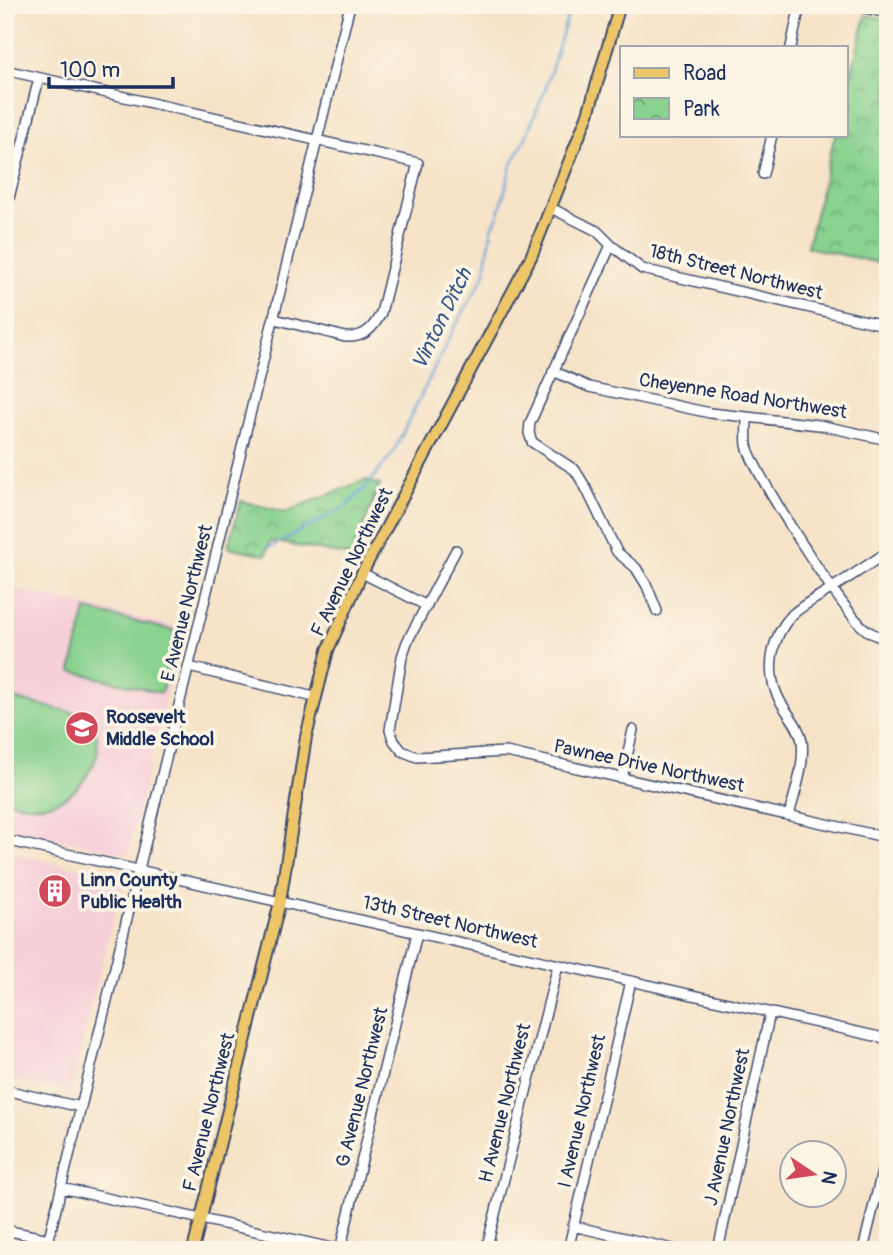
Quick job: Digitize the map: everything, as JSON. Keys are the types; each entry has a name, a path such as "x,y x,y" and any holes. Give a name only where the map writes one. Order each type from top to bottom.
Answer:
{"main road":[{"name":"F Avenue Northwest","path":"192,1250 280,902 314,697 328,650 362,573 531,257 588,114 620,5"}],"street":[{"name":"E Avenue Northwest","path":"46,1250 350,5"},
{"path":"791,46 800,5"},
{"path":"850,5 888,13"},
{"path":"5,70 418,163 381,313 375,327 355,338 275,319"},
{"path":"5,214 39,78"},
{"path":"763,174 772,136"},
{"name":"18th Street Northwest","path":"551,208 588,226 642,269 888,326"},
{"path":"611,245 530,423 529,433 532,442 575,470 617,552 636,568 657,611"},
{"name":"Cheyenne Road Northwest","path":"553,371 589,387 710,413 819,425 888,440"},
{"path":"747,418 747,446 754,465 832,588 863,628 888,640"},
{"path":"362,573 427,606 456,550"},
{"path":"789,815 803,757 801,738 793,719 779,699 772,679 772,656 780,631 793,614 886,553"},
{"name":"Pawnee Drive Northwest","path":"427,606 407,642 393,703 390,730 402,751 417,757 506,752 880,836 888,834"},
{"path":"189,667 314,697"},
{"path":"622,778 633,730"},
{"name":"13th Street Northwest","path":"5,840 888,1039"},
{"name":"G Avenue Northwest","path":"340,1250 417,933"},
{"name":"H Avenue Northwest","path":"486,1250 558,965"},
{"name":"I Avenue Northwest","path":"568,1250 631,981"},
{"name":"J Avenue Northwest","path":"718,1250 770,1013"},
{"path":"5,1090 81,1107"},
{"path":"863,1250 886,1165 888,1147"},
{"path":"61,1188 340,1250"},
{"path":"573,1226 677,1250"},
{"path":"5,1230 49,1239"}],"shaded area":[{"name":"Roosevelt Middle School","path":"5,587 182,628 128,854 5,827"},
{"path":"5,852 123,878 70,1092 5,1078"}],"green space":[{"path":"866,15 888,19 888,265 807,247 835,136 848,136 848,86"},
{"path":"365,480 380,485 351,556 270,541 266,555 228,547 241,501 285,512"},
{"path":"86,610 176,631 161,693 71,671"},
{"path":"10,698 93,717 98,750 96,759 83,782 64,798 42,805 5,799 5,702"}],"waterway":[{"name":"Vinton Ditch","path":"269,548 345,507 365,488 393,453 453,330 484,276 492,228 499,214 511,166 545,90 571,5"}],"place":[{"name":"Roosevelt Middle School","path":"82,728"},
{"name":"Linn County Public Health","path":"55,891"}]}
